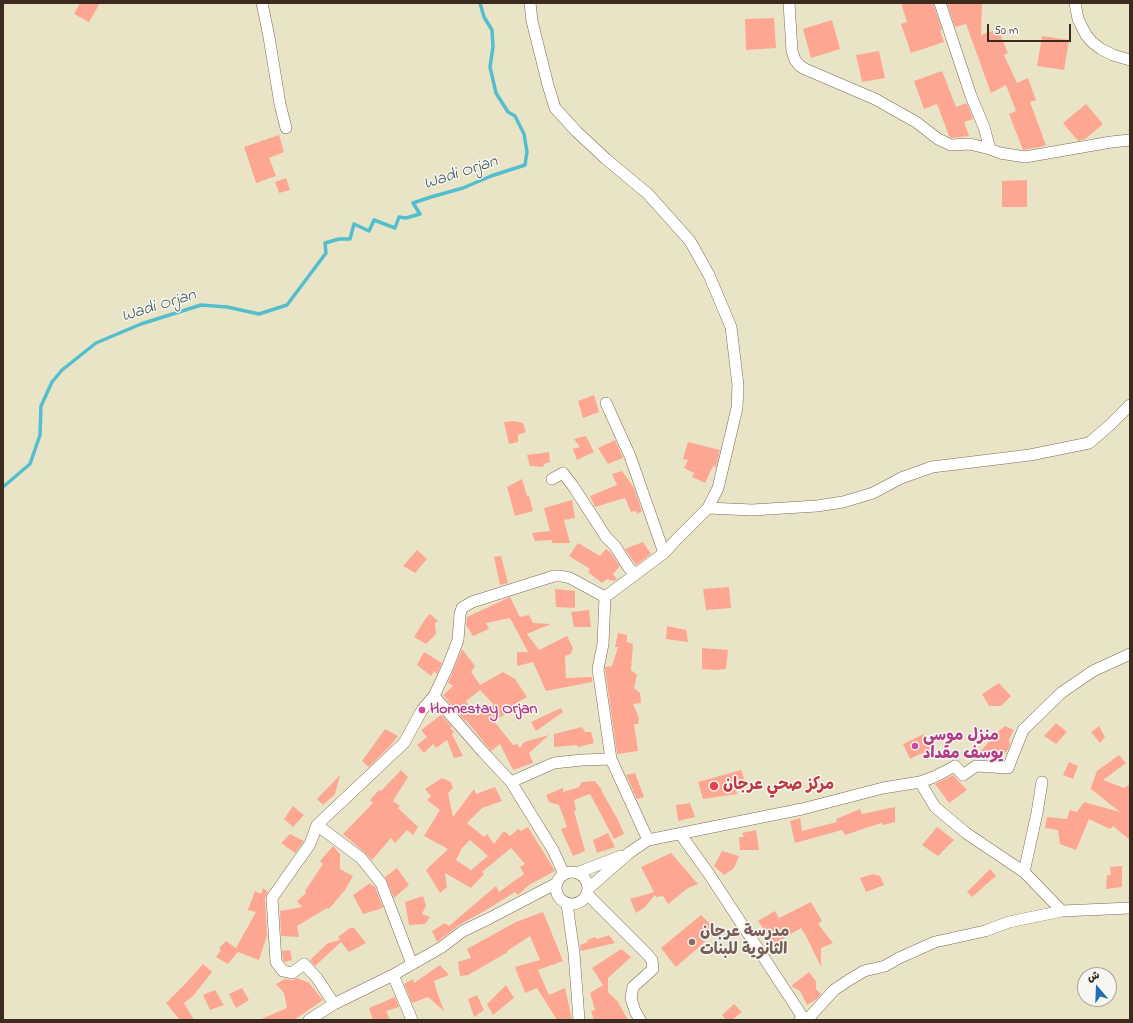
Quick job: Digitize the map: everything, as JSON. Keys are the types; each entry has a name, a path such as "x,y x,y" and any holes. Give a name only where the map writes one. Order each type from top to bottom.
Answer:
{"street":[{"path":"262,3 280,104 286,128"},
{"path":"789,3 792,51 795,60 800,66 875,99 916,122 938,138 951,145 970,144 1025,157 1130,140"},
{"path":"940,3 971,96 984,127 990,149"},
{"path":"1074,3 1078,18 1086,35 1092,42 1101,49 1113,55 1130,60"},
{"path":"530,4 532,21 555,108 577,132 606,159 648,194 690,240 709,275 731,327 738,385 737,408 718,488 708,508 664,554 604,597"},
{"path":"606,403 620,430 630,456 664,554"},
{"path":"708,508 752,510 816,506 843,502 873,493 901,478 932,467 1030,455 1089,443 1130,405"},
{"path":"552,478 563,473 606,537 615,546 629,568 636,574"},
{"path":"334,1004 317,978 304,964 292,973 284,971 276,962 272,898 310,844 317,825 404,743 422,710 434,696 448,666 458,640 460,614 462,608 472,602 554,576 570,578 604,597"},
{"path":"604,597 603,644 598,669 611,759 648,840"},
{"path":"557,883 556,888 559,898 567,904 579,903 584,899 588,891 629,853 648,840 681,835 802,809 883,788 920,782 956,766 963,775 976,766 1008,768 1023,730 1061,693 1093,671 1130,654"},
{"path":"434,696 511,782 553,850 564,874"},
{"path":"511,782 554,764 582,760 611,759"},
{"path":"920,782 935,807 966,833 1024,872 1062,910"},
{"path":"1024,872 1042,782"},
{"path":"317,825 361,858 381,883 412,964"},
{"path":"681,835 709,874 802,1016 800,1020"},
{"path":"577,873 629,853"},
{"path":"309,1020 334,1004 393,975 442,947 463,931 557,883 564,874 571,872 583,876 587,882 588,891 652,960 653,969 633,987 631,998 635,1011 640,1020"},
{"path":"567,904 574,953 579,1020"},
{"path":"807,1020 834,990 864,971 885,966 935,942 985,931 1008,922 1062,910 1130,908"},
{"path":"393,975 412,1020"}],"building":[{"path":"80,3 100,3 89,22 74,14"},
{"path":"901,3 933,3 942,30 940,30 944,42 911,53 901,24 907,22"},
{"path":"947,3 982,3 981,35 998,29 1008,53 1004,55 1017,83 1028,78 1036,100 1030,102 1046,145 1023,150 1009,114 1016,111 1006,85 991,93 966,24 955,27"},
{"path":"774,18 776,48 746,50 745,19"},
{"path":"832,20 840,49 811,58 803,29"},
{"path":"1042,36 1069,40 1064,70 1037,66"},
{"path":"879,51 885,78 862,82 856,55"},
{"path":"942,71 956,107 967,103 973,119 964,122 969,136 952,138 949,136 937,104 924,109 914,81"},
{"path":"1086,104 1103,124 1085,139 1078,141 1063,123"},
{"path":"279,135 284,152 269,158 276,176 256,183 244,147"},
{"path":"286,178 290,190 279,193 275,182"},
{"path":"1027,180 1027,207 1002,207 1002,181"},
{"path":"594,395 599,412 583,418 578,401"},
{"path":"513,421 523,423 526,432 518,435 518,442 509,444 504,422"},
{"path":"586,436 594,452 577,460 573,449 580,447 574,439"},
{"path":"615,440 623,458 608,464 598,448"},
{"path":"688,442 720,450 716,467 713,466 705,483 692,477 694,473 684,468 688,460 683,459"},
{"path":"549,452 550,462 544,464 543,467 530,466 527,455"},
{"path":"622,471 634,488 642,511 637,514 636,511 631,512 625,498 595,507 590,496 617,485 612,474"},
{"path":"522,479 533,511 515,516 507,487"},
{"path":"572,500 575,518 564,520 570,543 552,543 552,540 535,541 532,533 550,531 544,508"},
{"path":"643,542 651,554 636,565 625,549"},
{"path":"578,543 600,556 606,549 611,553 620,566 613,574 617,579 614,581 607,579 602,583 588,572 590,569 569,556"},
{"path":"417,550 427,559 415,573 403,566"},
{"path":"501,556 508,583 500,585 494,557"},
{"path":"729,587 731,608 706,610 703,589"},
{"path":"555,589 575,591 575,608 556,607"},
{"path":"510,597 520,617 529,615 533,623 551,624 527,634 539,650 567,636 573,648 571,654 565,656 566,678 592,677 592,682 546,691 533,662 517,666 517,652 528,652 510,618 486,623 489,629 473,636 466,625 467,617"},
{"path":"589,610 591,627 574,627 571,612"},
{"path":"430,614 438,621 435,623 436,634 426,644 414,637"},
{"path":"667,626 686,630 688,642 666,639"},
{"path":"618,633 627,635 627,642 633,644 631,670 637,675 634,688 640,693 641,703 633,704 639,718 638,724 634,724 638,751 617,754 605,667 612,666 618,647 615,647"},
{"path":"702,648 728,650 726,669 702,669"},
{"path":"462,649 475,666 471,672 480,685 503,672 515,679 527,697 506,709 507,713 494,721 513,745 517,744 520,748 524,742 549,735 529,753 533,763 513,770 500,744 491,751 443,695 453,686 448,683","holes":["480,690 494,705 476,716 466,701"]},
{"path":"424,652 442,663 437,674 434,671 431,676 417,665"},
{"path":"999,683 1011,696 1001,706 989,706 982,694"},
{"path":"561,708 563,712 536,731 531,722"},
{"path":"441,715 452,727 450,728 454,732 452,734 463,756 454,758 447,740 436,748 433,744 424,753 417,745 427,737 421,730"},
{"path":"1056,723 1067,732 1056,744 1044,736"},
{"path":"1005,726 1014,730 1009,739 1010,745 1007,751 997,760 992,760 981,751 995,734"},
{"path":"1099,726 1105,737 1100,743 1091,732"},
{"path":"582,727 585,732 591,732 594,743 578,747 577,745 554,747 554,734"},
{"path":"385,729 398,736 369,767 362,761"},
{"path":"924,734 931,749 910,759 903,744"},
{"path":"1119,755 1126,763 1103,780 1124,788 1130,784 1130,840 1113,826 1110,829 1089,819 1076,850 1060,844 1058,830 1045,828 1047,817 1067,819 1070,810 1077,812 1084,802 1120,812 1091,789 1090,790 1097,771"},
{"path":"1069,762 1078,766 1073,779 1063,775"},
{"path":"401,770 408,777 393,801 400,806 398,808 418,827 413,835 407,830 395,843 391,838 372,860 343,834 373,803 370,800 379,790 381,791"},
{"path":"741,770 747,787 736,789 737,794 703,799 698,782"},
{"path":"635,773 644,797 637,799 626,775"},
{"path":"340,775 335,794 323,805 317,799"},
{"path":"953,775 967,790 949,803 935,784"},
{"path":"442,778 451,782 453,788 448,793 453,817 474,789 476,794 495,787 502,801 482,808 467,823 484,837 487,834 494,844 504,831 510,836 518,829 521,831 528,827 555,871 529,885 518,895 515,892 459,925 437,942 432,931 445,923 449,926 496,886 499,892 524,874 520,867 525,864 511,848 482,872 484,874 471,888 445,873 447,887 440,893 426,870 448,849 424,836 440,810 427,800 431,796 425,789","holes":["470,840 488,856 471,870 456,860 462,848"]},
{"path":"595,781 602,790 624,834 614,839 590,794 574,800 576,810 574,811 585,851 573,856 561,829 567,827 559,805 549,802 546,795 563,788 563,792 579,787 582,782"},
{"path":"690,803 695,817 678,821 676,805"},
{"path":"293,806 304,815 293,827 284,819"},
{"path":"895,807 895,822 884,825 881,823 845,835 842,830 795,843 790,821 800,818 802,831 837,822 836,819 860,809 862,814"},
{"path":"937,827 954,840 938,856 922,845"},
{"path":"756,830 759,850 740,850 739,837 744,837 742,833"},
{"path":"608,833 615,847 597,853 593,840"},
{"path":"290,834 304,841 295,853 281,843"},
{"path":"333,846 340,854 340,869 353,876 345,890 329,909 327,908 297,926 299,937 281,936 280,911 302,907 297,901 306,893 305,891 323,864 320,861"},
{"path":"722,851 739,856 734,868 724,875 714,866"},
{"path":"671,853 698,884 688,888 668,904 663,896 656,897 655,895 645,907 636,913 630,899 654,892 641,867"},
{"path":"1122,866 1122,887 1106,889 1107,875 1111,875 1110,867"},
{"path":"397,868 409,885 394,898 385,877"},
{"path":"990,869 996,876 972,897 967,892"},
{"path":"873,874 880,876 884,885 866,892 860,878"},
{"path":"370,883 375,887 383,907 363,914 353,895"},
{"path":"263,888 268,892 265,898 267,935 259,960 238,952 228,964 216,957 221,950 219,948 226,941 236,948 256,912 248,910 255,891 261,894"},
{"path":"423,896 426,906 422,914 430,917 425,924 409,925 405,902"},
{"path":"811,902 822,921 818,924 833,943 821,948 821,967 801,928 774,944 758,921 775,911 779,918"},
{"path":"543,912 563,961 538,970 549,995 565,988 572,1020 557,1020 537,988 525,993 515,967 540,960 530,936 507,951 508,952 468,975 460,976 458,962 471,958 467,949 516,922"},
{"path":"701,915 717,931 676,967 661,948"},
{"path":"350,928 354,928 366,943 349,952 341,942 315,966 310,960 328,943 340,940 338,937"},
{"path":"609,935 615,943 581,951 580,945 588,942 587,940 595,937 597,939"},
{"path":"621,949 631,957 608,978 608,992 618,1002 628,1020 594,1020 591,1011 595,1010 590,993 603,985 592,968"},
{"path":"290,950 292,960 284,962 282,951"},
{"path":"203,964 212,972 193,996 184,1003 194,1020 180,1020 166,1003"},
{"path":"440,965 449,975 434,981 444,1011 428,997 412,1003 404,984 413,979 414,983"},
{"path":"809,972 816,981 816,989 821,994 817,999 807,1005 800,991 791,986"},
{"path":"297,978 309,983 323,1000 294,1020 259,1020 287,1008 284,993 276,984 285,979 293,980"},
{"path":"506,985 514,998 493,1015 487,1004"},
{"path":"242,988 249,1000 236,1008 229,994"},
{"path":"215,990 224,1005 210,1010 203,995"},
{"path":"477,995 484,1010 474,1017 468,999"},
{"path":"395,997 399,1007 386,1011 390,1020 373,1020 369,1008"},
{"path":"734,1004 742,1012 732,1020 726,1020 722,1015"}],"waterway":[{"name":"Wadi Orjan","path":"3,487 30,464 40,435 41,406 52,382 62,370 96,343 141,324 201,305 227,307 259,314 287,305 326,253 325,243 339,239 350,239 354,224 369,231 374,220 395,228 399,217 406,218 420,214 413,203 463,188 491,176 525,165 527,152 524,134 515,116 508,112 496,93 490,67 493,47 492,30 484,17 480,3"}],"place":[{"name":"Homestay Orjan","path":"422,710"},
{"name":"منزل موسى يوسف مقداد","path":"915,746"},
{"name":"مركز صحي عرجان","path":"714,786"},
{"name":"مدرسة عرجان الثانوية للبنات","path":"692,942"}]}
